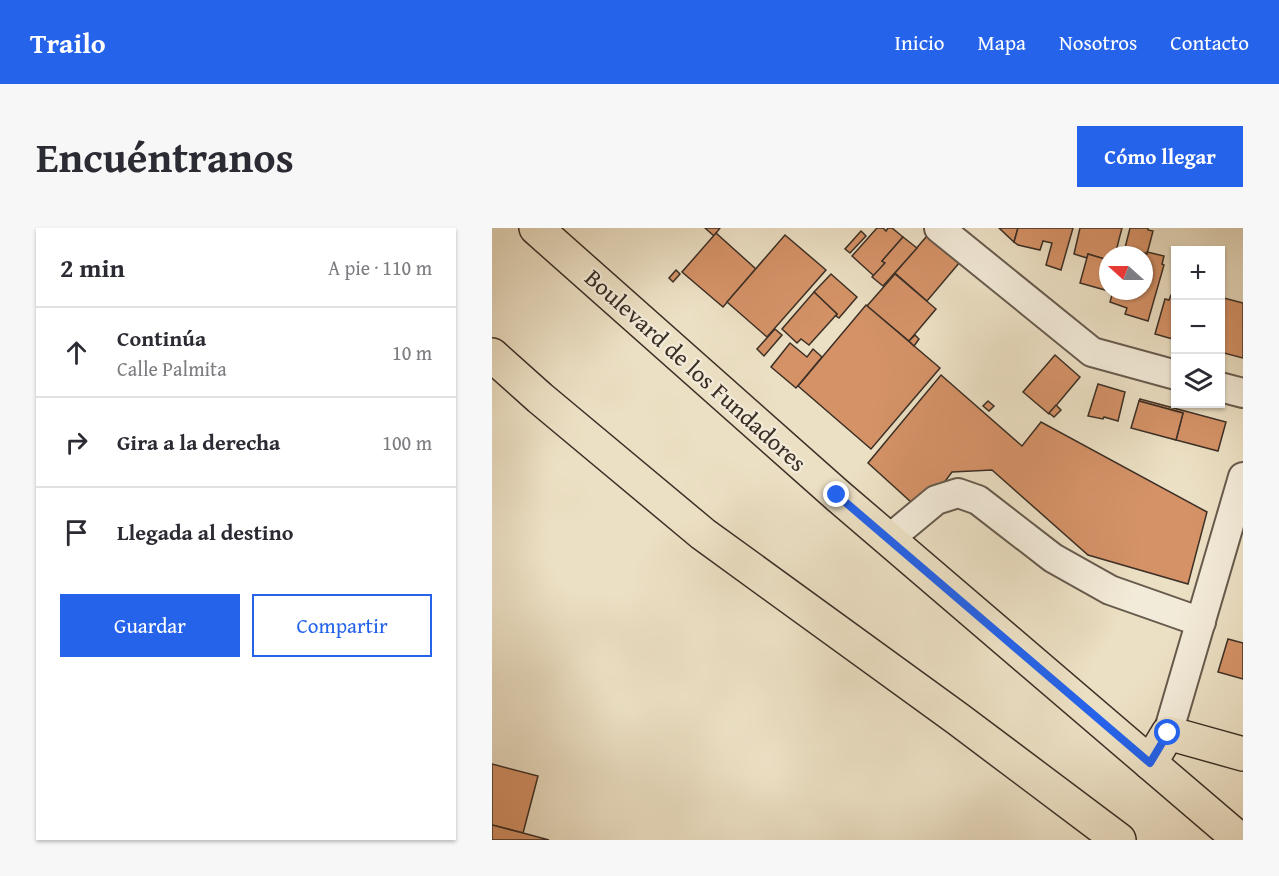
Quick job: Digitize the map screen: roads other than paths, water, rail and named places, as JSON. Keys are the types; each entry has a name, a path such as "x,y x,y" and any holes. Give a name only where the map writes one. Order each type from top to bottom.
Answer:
{"main road":[{"name":"Boulevard de los Fundadores","path":"536,228 837,495 1240,840"},
{"path":"492,355 703,534 958,719 1119,840"},
{"path":"1150,763 1168,733 1243,754"}],"street":[{"path":"939,228 1092,352 1171,374"},
{"path":"1225,388 1243,393"},
{"path":"1168,733 1201,622 1237,521 1243,477"},
{"path":"889,539 936,500 958,493 978,500 1053,558 1110,590 1201,622"}]}
